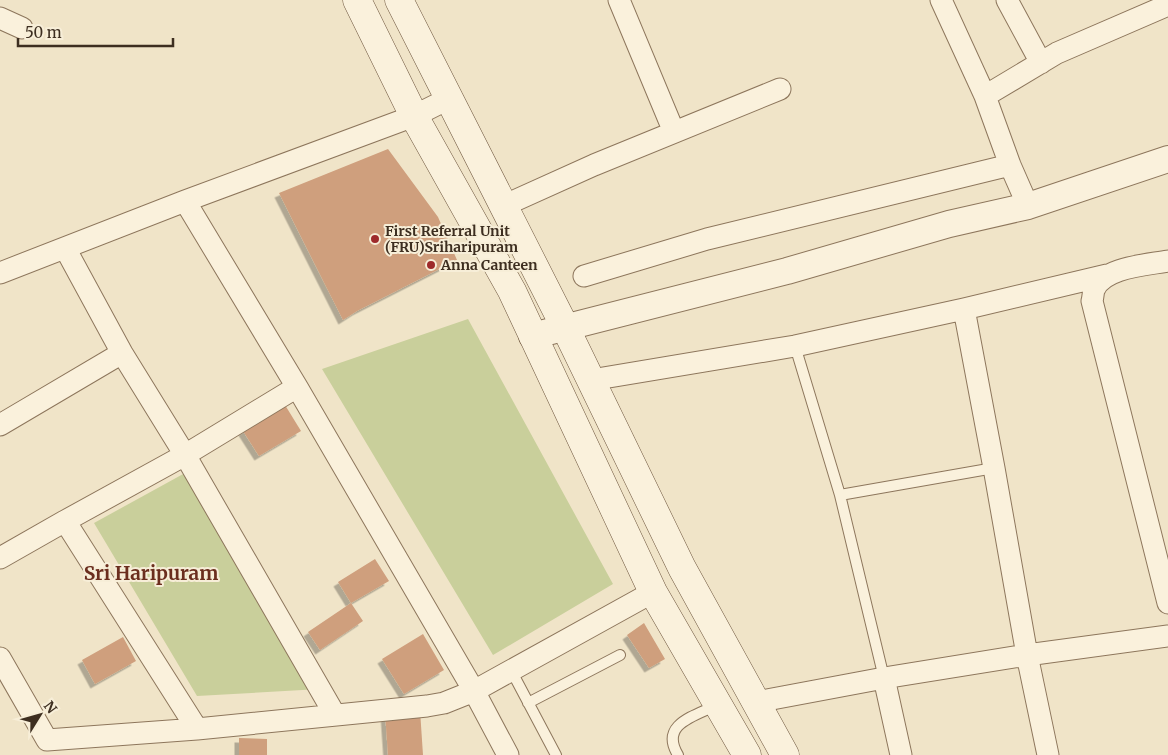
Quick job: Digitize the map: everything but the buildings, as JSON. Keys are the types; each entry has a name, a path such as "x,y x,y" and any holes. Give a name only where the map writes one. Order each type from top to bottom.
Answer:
{"main road":[{"path":"356,0 414,116 512,291 653,592 747,755"},
{"path":"399,0 565,327 682,568 785,755"}],"street":[{"path":"619,0 674,132"},
{"path":"941,0 985,96 1010,165 1028,206"},
{"path":"1007,0 1041,63"},
{"path":"985,96 1056,53 1168,5"},
{"path":"0,18 22,28"},
{"path":"503,206 674,132 780,89"},
{"path":"0,273 185,201 414,116 448,99"},
{"path":"532,336 787,271 949,224 1028,206 1168,159"},
{"path":"584,276 707,239 1010,165"},
{"path":"185,201 297,387 474,691 508,755"},
{"path":"65,248 122,353 185,456 335,716"},
{"path":"591,380 795,346 964,309 1107,275 1116,271 1167,265"},
{"path":"1107,275 1099,281 1094,290 1092,301 1168,603"},
{"path":"964,309 1027,655 1048,755"},
{"path":"0,425 122,353"},
{"path":"0,558 185,456 297,387"},
{"path":"65,522 197,729"},
{"path":"1,664 51,748 197,729 427,706 444,702 474,691 653,592"},
{"path":"756,702 884,678 1027,655 1168,636"},
{"path":"884,678 901,755"}],"lane":[{"path":"795,346 840,495 884,678"},
{"path":"840,495 994,468"},
{"path":"528,702 620,655"},
{"path":"511,670 556,755"},
{"path":"678,755 671,738 673,731 678,725 718,704"}],"green space":[{"path":"468,319 613,584 493,655 322,369"},
{"path":"185,473 320,689 197,696 94,523"}],"place":[{"name":"First Referral Unit (FRU)Sriharipuram","path":"375,239"},
{"name":"Anna Canteen","path":"431,265"}],"district":[{"name":"Sri Haripuram","path":"151,573"}]}
